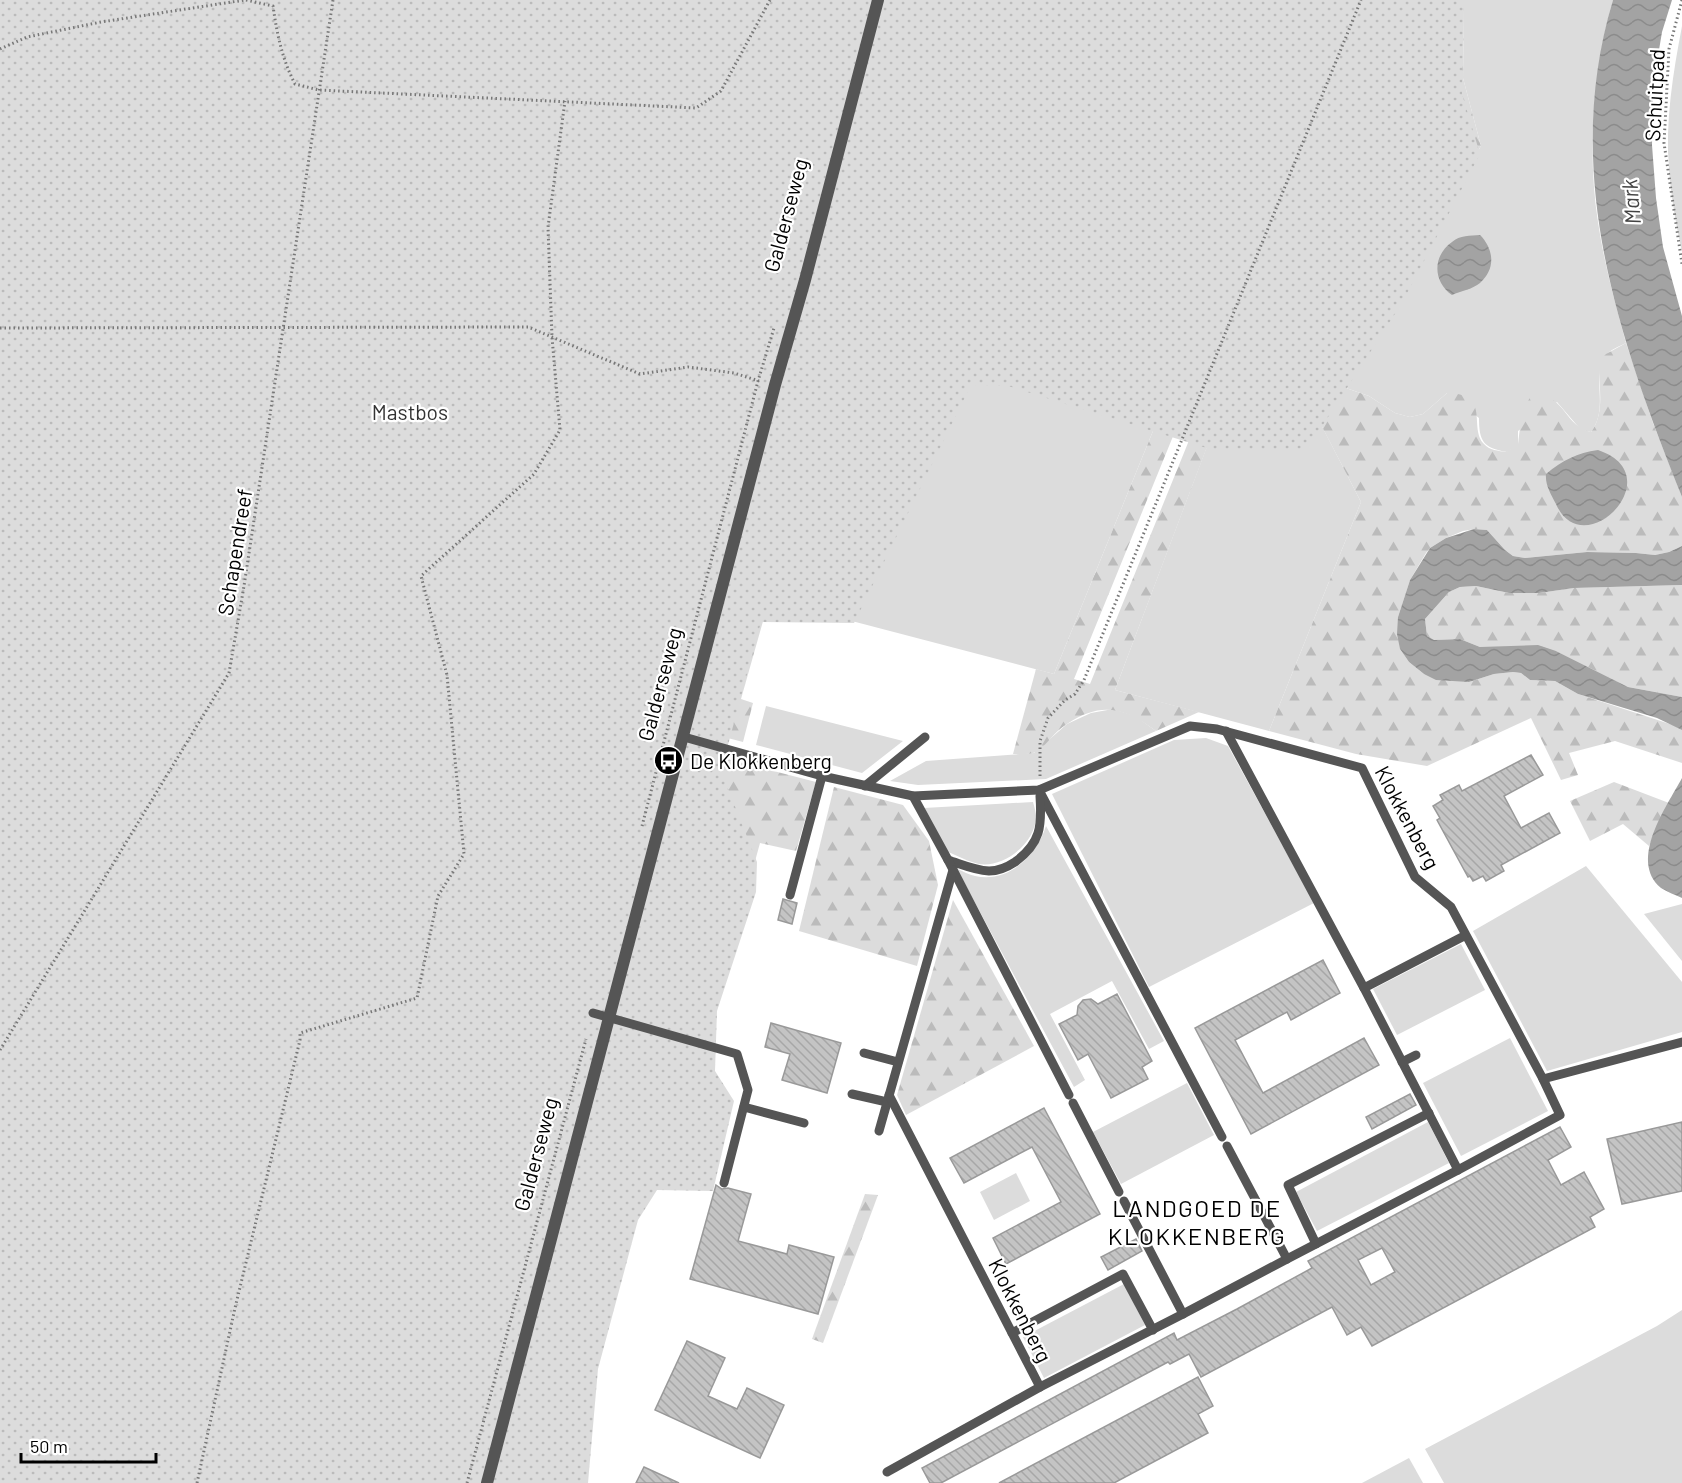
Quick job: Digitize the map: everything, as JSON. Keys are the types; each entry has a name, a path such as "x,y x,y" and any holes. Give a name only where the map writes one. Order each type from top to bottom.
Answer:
{"street":[{"name":"Galderseweg","path":"487,1483 878,0"}],"lane":[{"name":"Klokkenberg","path":"684,737 822,776 914,796 1040,790 1190,726 1226,731 1362,768 1415,877 1451,906 1560,1115 1153,1330 1040,1387 887,1472"},
{"path":"1226,731 1364,988 1458,1170"},
{"path":"865,786 925,737"},
{"path":"790,895 822,776"},
{"path":"948,860 978,870 992,871 1004,869 1017,861 1035,844 1041,818 1040,790"},
{"path":"1040,790 1287,1259"},
{"path":"914,796 1183,1314"},
{"path":"879,1131 953,870"},
{"path":"1364,988 1466,935"},
{"path":"593,1013 737,1054 748,1090 724,1183"},
{"path":"1543,1079 1682,1042"},
{"path":"864,1053 898,1062"},
{"path":"1402,1062 1416,1055"},
{"path":"852,1094 888,1099"},
{"name":"Klokkenberg","path":"888,1099 1040,1387"},
{"path":"744,1107 804,1123"},
{"path":"1316,1244 1288,1185 1429,1113"},
{"path":"1012,1333 1124,1274 1153,1330"}],"path":[{"path":"0,49 27,38 90,24 245,0 273,6 276,33 285,64 295,84 319,90 696,108 721,91 770,0"},
{"name":"Schapendreef","path":"0,1050 230,673 333,0"},
{"path":"1040,790 1040,741 1048,718 1065,700 1075,694 1084,680 1361,0"},
{"name":"Schuitpad","path":"1682,0 1669,49 1664,143 1682,264"},
{"path":"197,1483 300,1032 417,998 438,896 464,854 447,675 421,576 534,474 560,430 552,337 548,227 565,101"},
{"name":"Galderseweg","path":"641,829 758,381 775,324"},
{"path":"0,328 528,327 640,374 688,367 734,373 775,385"},
{"name":"Galderseweg","path":"467,1483 593,1013"}],"green space":[{"name":"Mastbos","path":"0,0 1464,0 1462,94 1480,154 1402,303 1306,451 1213,450 1008,386 971,385 854,623 761,622 721,771 757,862 756,892 717,1011 715,1071 734,1101 713,1191 657,1190 638,1220 598,1369 588,1483 0,1483"},
{"path":"891,0 1351,0 1074,679 1090,684 1368,0 1464,0 1463,78 1481,146 1343,382 1346,388 1369,396 1395,413 1410,417 1423,414 1447,393 1461,395 1470,399 1474,405 1480,437 1484,444 1491,449 1506,452 1518,444 1522,411 1531,396 1551,399 1575,424 1591,432 1596,424 1600,407 1599,361 1606,354 1626,343 1653,423 1682,497 1682,546 1655,555 1587,552 1525,558 1513,556 1487,530 1463,531 1430,548 1410,580 1398,617 1400,649 1409,662 1424,674 1469,682 1494,674 1521,673 1530,680 1555,681 1578,694 1676,726 1682,730 1682,763 1615,741 1569,753 1578,775 1561,780 1531,718 1427,766 1356,754 1269,731 1361,502 1260,307 1115,690 1199,712 1156,731 1134,717 1113,710 1091,712 1063,727 1036,752 1013,754 1036,669 1054,674 1155,426 973,353 769,600 741,699 753,703 743,742 697,730"},
{"path":"1464,0 1613,0 1606,26 1597,82 1593,167 1600,237 1626,343 1608,353 1602,363 1599,412 1591,432 1581,430 1557,402 1518,431 1518,445 1507,452 1488,446 1480,432 1479,418 1447,393 1423,414 1410,417 1395,413 1369,396 1346,388 1343,382 1481,146 1463,78"},
{"path":"1682,26 1682,252 1672,200 1668,133"},
{"path":"1260,306 1361,502 1269,731 1115,690"},
{"path":"972,353 1155,426 1054,674 848,620"},
{"path":"1682,585 1682,697 1628,687 1556,651 1480,647 1460,639 1433,640 1427,636 1425,619 1449,592 1460,587 1476,586 1509,593 1539,593 1574,588"},
{"path":"766,706 903,741 862,773 756,745"},
{"path":"1113,709 1135,716 1156,731 1046,779 918,785 890,781 926,761 1034,753 1067,724 1091,713"},
{"path":"1206,738 1228,746 1314,903 1149,987 1052,794 1174,740"},
{"path":"692,750 816,782 796,851 760,843 707,1037"},
{"path":"1614,782 1669,803 1649,846 1623,824 1590,841 1570,801"},
{"path":"834,787 903,805 929,841 938,885 917,966 799,931"},
{"path":"1033,802 1036,814 1035,826 1025,844 1008,858 989,864 975,863 948,852 924,808"},
{"path":"1046,826 1164,1041 1149,1049 1112,981 1050,1014 1085,1080 1074,1087 957,869 987,877 999,876 1010,871 1020,865 1036,847"},
{"path":"1586,866 1682,982 1682,1032 1547,1071 1473,931"},
{"path":"953,900 1034,1046 906,1115 897,1095"},
{"path":"1682,904 1682,961 1644,914"},
{"path":"1461,944 1485,990 1397,1035 1373,989"},
{"path":"1510,1038 1548,1111 1461,1156 1423,1083"},
{"path":"1187,1083 1214,1135 1121,1184 1093,1132"},
{"path":"1428,1122 1449,1163 1317,1231 1296,1192"},
{"path":"1016,1173 1030,1201 994,1220 980,1192"},
{"path":"865,1194 878,1195 823,1343 812,1339"},
{"path":"1124,1284 1145,1325 1044,1378 1023,1337"},
{"path":"1682,1310 1682,1483 1444,1483 1425,1449 1657,1326"},
{"path":"1409,1458 1423,1483 1362,1483"}],"water":[{"name":"Mark","path":"1613,0 1672,0 1662,32 1653,86 1652,145 1663,247 1682,316 1682,497 1637,376 1618,315 1604,253 1595,191 1593,128 1598,64"},
{"path":"1480,235 1490,253 1489,272 1477,285 1452,295 1446,290 1438,276 1438,261 1441,254 1458,238"},
{"path":"1598,450 1619,462 1627,478 1625,494 1615,510 1601,521 1584,525 1569,521 1556,504 1547,486 1546,474 1570,458"},
{"path":"1474,529 1487,530 1513,556 1525,558 1587,552 1655,555 1682,546 1682,585 1574,588 1539,593 1509,593 1476,586 1460,587 1449,592 1425,619 1427,636 1434,640 1460,639 1480,647 1538,645 1556,651 1628,687 1682,697 1682,730 1657,718 1578,694 1555,681 1530,680 1521,673 1513,672 1494,674 1469,682 1436,680 1409,662 1400,649 1397,634 1398,617 1410,580 1430,548 1446,538"},
{"path":"1682,778 1682,898 1661,888 1652,876 1648,863 1649,848 1660,818"}],"building":[{"path":"1531,755 1543,775 1504,796 1521,828 1549,813 1560,833 1501,865 1504,871 1486,881 1483,876 1473,881 1470,876 1468,877 1437,820 1440,818 1433,806 1443,800 1440,795 1459,785 1462,791"},
{"path":"783,899 797,903 792,924 778,920"},
{"path":"1323,960 1340,993 1291,1020 1287,1012 1235,1040 1263,1093 1364,1038 1379,1065 1251,1134 1195,1028"},
{"path":"1117,994 1152,1061 1142,1067 1148,1079 1111,1098 1088,1054 1078,1060 1059,1024 1077,1015 1078,1006 1083,1000 1091,999 1098,1004"},
{"path":"771,1023 841,1043 827,1093 782,1080 790,1054 765,1047"},
{"path":"1410,1094 1416,1105 1372,1129 1366,1117"},
{"path":"1044,1108 1100,1214 1006,1264 993,1238 1061,1202 1032,1147 964,1183 950,1158"},
{"path":"1682,1122 1682,1191 1622,1204 1607,1139"},
{"path":"1560,1127 1571,1147 1548,1160 1561,1185 1584,1172 1604,1209 1590,1217 1595,1227 1372,1346 1361,1327 1347,1335 1332,1307 1201,1377 1189,1354 1170,1364 1168,1362 941,1483 930,1483 922,1468 1174,1333 1177,1340 1237,1309 1312,1268 1308,1261","holes":["1382,1248 1395,1272 1371,1285 1358,1260"]},
{"path":"716,1185 722,1189 728,1188 751,1194 738,1241 787,1254 789,1245 834,1257 818,1314 690,1279"},
{"path":"1136,1239 1142,1251 1108,1270 1101,1257"},
{"path":"687,1341 725,1358 708,1396 737,1409 747,1388 784,1405 760,1458 655,1410"},
{"path":"1198,1377 1213,1406 1198,1414 1208,1433 1114,1483 999,1483"},
{"path":"644,1467 679,1483 636,1483"}],"place":[{"name":"De Klokkenberg","path":"669,760"}],"district":[{"name":"LANDGOED DE KLOKKENBERG","path":"1197,1221"}]}
